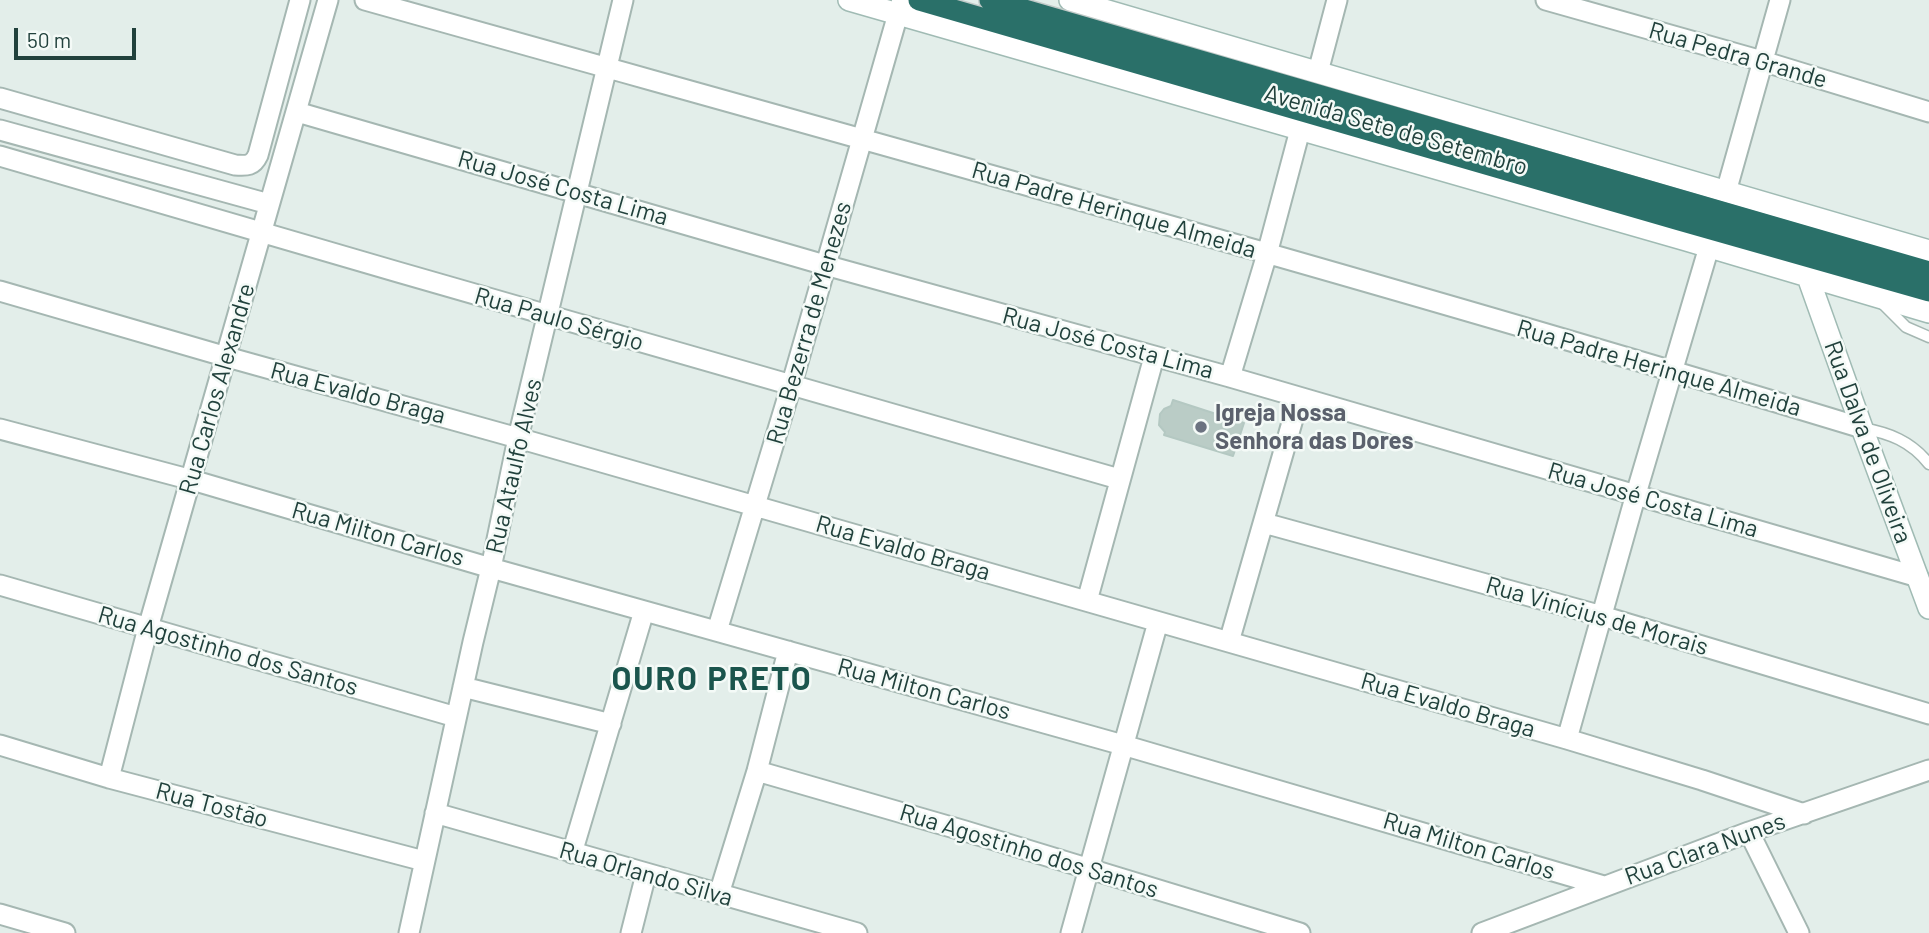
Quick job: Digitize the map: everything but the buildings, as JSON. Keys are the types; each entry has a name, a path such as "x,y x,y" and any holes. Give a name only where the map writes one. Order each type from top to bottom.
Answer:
{"highway":[{"name":"Avenida Sete de Setembro","path":"919,0 1665,217 1879,287 1929,291"},
{"name":"Avenida Sete de Setembro","path":"990,0 1929,272"}],"main road":[{"name":"Avenida Sete de Setembro","path":"849,0 900,7 1300,130 1808,276 1879,287 1929,312"},
{"name":"Avenida Sete de Setembro","path":"1070,0 1929,251"},
{"name":"Rua Dalva de Oliveira","path":"1808,276 1861,428 1929,608"}],"street":[{"path":"0,98 235,166 253,164 258,155 300,0"},
{"name":"Rua Carlos Alexandre","path":"109,778 148,628 328,0"},
{"name":"Rua Padre Herinque Almeida","path":"365,0 862,138 1673,371 1861,428"},
{"name":"Rua Ataulfo Alves","path":"409,933 518,438 623,0"},
{"path":"1318,72 1337,0"},
{"name":"Rua Pedra Grande","path":"1546,0 1929,112"},
{"path":"1726,192 1780,0"},
{"name":"Rua Bezerra de Menezes","path":"717,631 792,383 900,7"},
{"name":"Rua José Costa Lima","path":"297,112 825,265 1230,377 1918,577"},
{"path":"0,130 270,204"},
{"path":"1230,377 1300,130"},
{"name":"Rua Paulo Sérgio","path":"0,156 261,234 792,383 1119,479"},
{"path":"1567,739 1709,247"},
{"name":"Rua Evaldo Braga","path":"0,291 1567,739 1804,814"},
{"path":"1087,601 1154,357"},
{"path":"1229,642 1299,398"},
{"name":"Rua Milton Carlos","path":"0,429 192,480 491,568 1123,745 1604,886"},
{"name":"Rua Vinícius de Morais","path":"1264,523 1602,616 1929,714"},
{"name":"Rua Agostinho dos Santos","path":"0,585 456,717"},
{"path":"572,853 644,611"},
{"path":"1071,933 1158,622"},
{"path":"719,894 757,771 788,651"},
{"path":"463,687 611,724"},
{"name":"Rua Tostão","path":"0,746 109,778 425,861"},
{"name":"Rua Clara Nunes","path":"1482,933 1749,832 1929,770"},
{"name":"Rua Agostinho dos Santos","path":"757,771 1300,933"},
{"name":"Rua Orlando Silva","path":"435,813 858,933"},
{"path":"1749,832 1798,933"},
{"path":"631,933 646,874"},
{"path":"0,914 65,933"}],"lane":[{"path":"1879,287 1906,327 1929,337"},
{"path":"1861,428 1897,437 1914,448 1929,464"}],"place":[{"name":"Igreja Nossa Senhora das Dores","path":"1201,427"}],"district":[{"name":"OURO PRETO","path":"712,679"}]}
